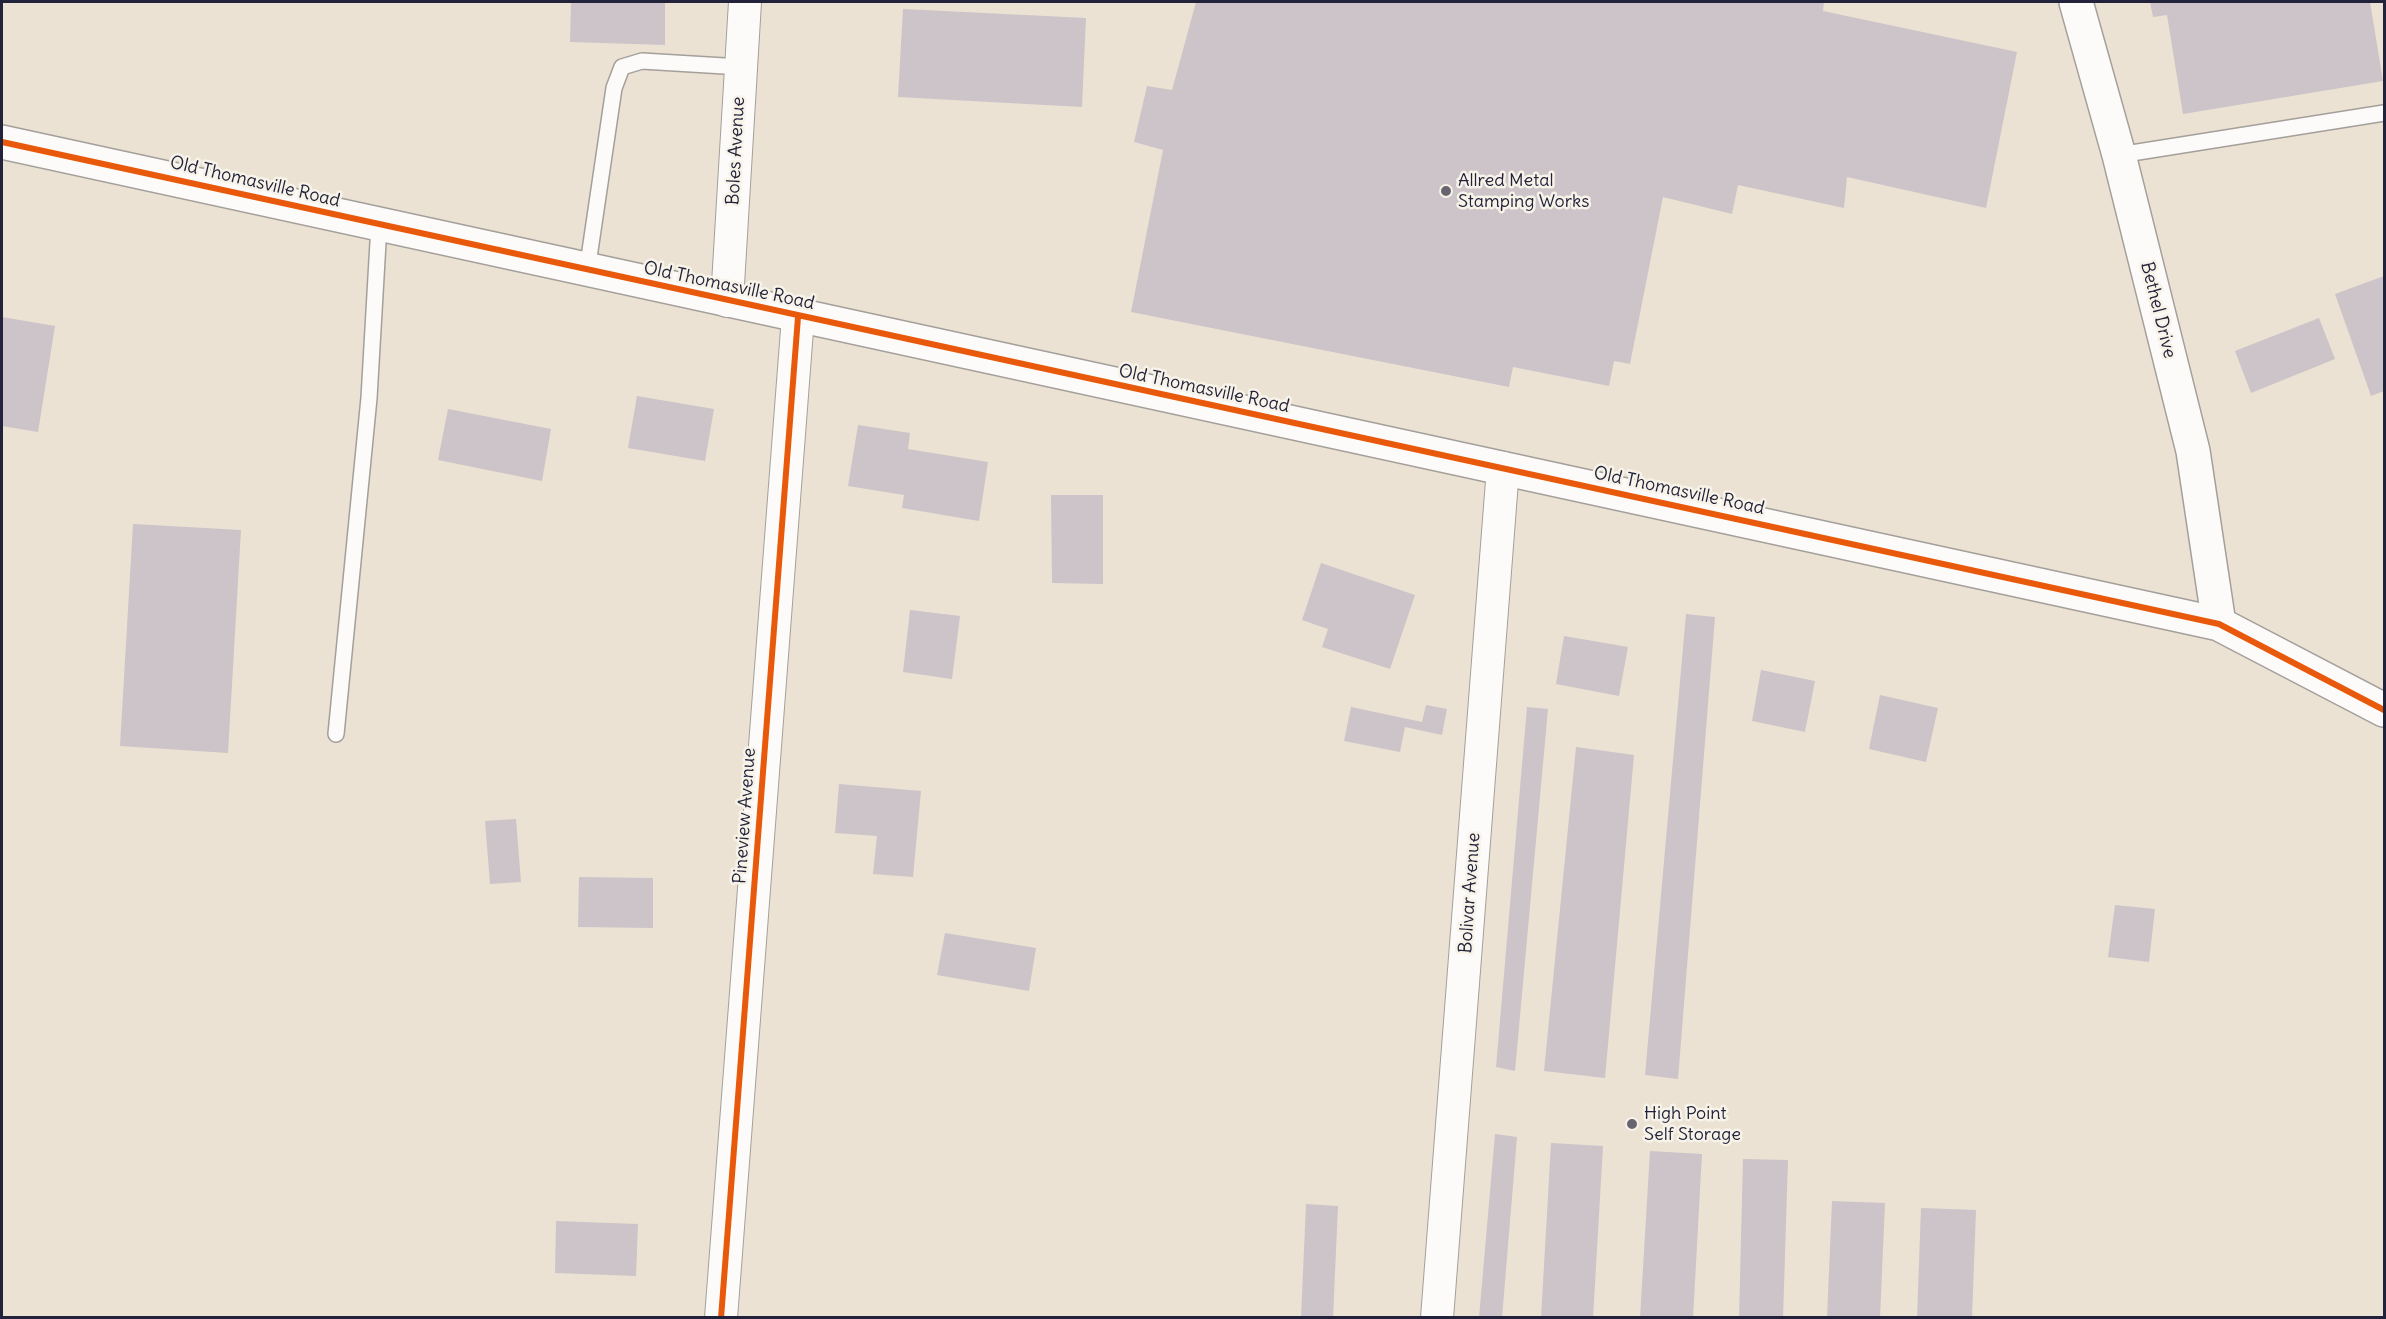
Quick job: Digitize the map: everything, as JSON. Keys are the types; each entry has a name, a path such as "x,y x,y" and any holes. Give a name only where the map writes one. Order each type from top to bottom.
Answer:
{"street":[{"name":"Boles Avenue","path":"727,302 745,2"},
{"name":"Bethel Drive","path":"2076,2 2120,155 2193,451 2219,624"},
{"name":"Old Thomasville Road","path":"2,142 727,302 2219,624 2385,710"},
{"name":"Pineview Avenue","path":"721,1317 798,317"},
{"name":"Bolivar Avenue","path":"1437,1317 1503,468"}],"lane":[{"path":"587,271 614,88 622,67 642,62 741,67"},
{"path":"2120,155 2385,113"},
{"path":"336,734 369,398 379,225"}],"building":[{"path":"571,2 665,2 665,45 570,42"},
{"name":"Allred Metal Stamping Works","path":"1196,2 1824,2 1823,11 2017,52 1986,208 1847,177 1844,208 1738,185 1732,214 1663,197 1630,364 1614,361 1609,386 1513,367 1509,387 1131,312 1163,150 1134,142 1147,86 1172,90"},
{"path":"2150,2 2370,2 2383,81 2183,114 2167,15 2153,17"},
{"path":"903,9 1086,18 1082,107 898,97"},
{"path":"2384,276 2384,391 2371,396 2335,294"},
{"path":"2,317 55,326 38,432 2,426"},
{"path":"2319,318 2335,359 2251,393 2235,351"},
{"path":"637,396 714,409 705,461 628,448"},
{"path":"448,409 551,429 542,481 438,460"},
{"path":"858,425 910,433 908,449 988,462 979,521 902,508 904,495 848,486"},
{"path":"1051,495 1103,495 1103,584 1052,583"},
{"path":"133,524 241,530 228,753 120,746"},
{"path":"1321,563 1415,595 1390,669 1322,647 1328,629 1302,620"},
{"path":"910,610 960,616 952,679 903,672"},
{"path":"1686,614 1715,617 1678,1079 1645,1075"},
{"path":"1564,636 1628,647 1619,696 1556,684"},
{"path":"1761,670 1815,681 1805,732 1752,721"},
{"path":"1880,695 1938,708 1926,762 1869,749"},
{"path":"1426,705 1447,709 1442,735 1405,727 1400,752 1344,741 1351,707 1422,722"},
{"path":"1527,707 1548,709 1515,1071 1496,1067"},
{"path":"1576,747 1634,755 1605,1078 1544,1071"},
{"path":"839,784 921,791 913,877 873,874 877,836 835,833"},
{"path":"516,819 521,882 490,884 485,821"},
{"path":"579,877 653,878 653,928 578,927"},
{"path":"2115,905 2155,909 2149,962 2108,957"},
{"path":"945,933 1036,948 1029,991 937,975"},
{"path":"1495,1134 1517,1137 1502,1318 1479,1318"},
{"path":"1551,1143 1603,1146 1593,1318 1541,1318"},
{"path":"1650,1151 1702,1154 1693,1318 1640,1318"},
{"path":"1743,1159 1788,1160 1783,1318 1739,1318"},
{"path":"1832,1201 1885,1203 1880,1318 1827,1318"},
{"path":"1306,1204 1338,1206 1333,1318 1301,1318"},
{"path":"1921,1208 1976,1210 1972,1318 1917,1318"},
{"path":"556,1221 638,1224 636,1276 555,1273"}],"cycle path":[{"path":"2,142 2219,624 2384,710"},
{"path":"721,1318 798,317"}],"place":[{"name":"Allred Metal Stamping Works","path":"1446,191"},
{"name":"High Point Self Storage","path":"1632,1124"}]}
